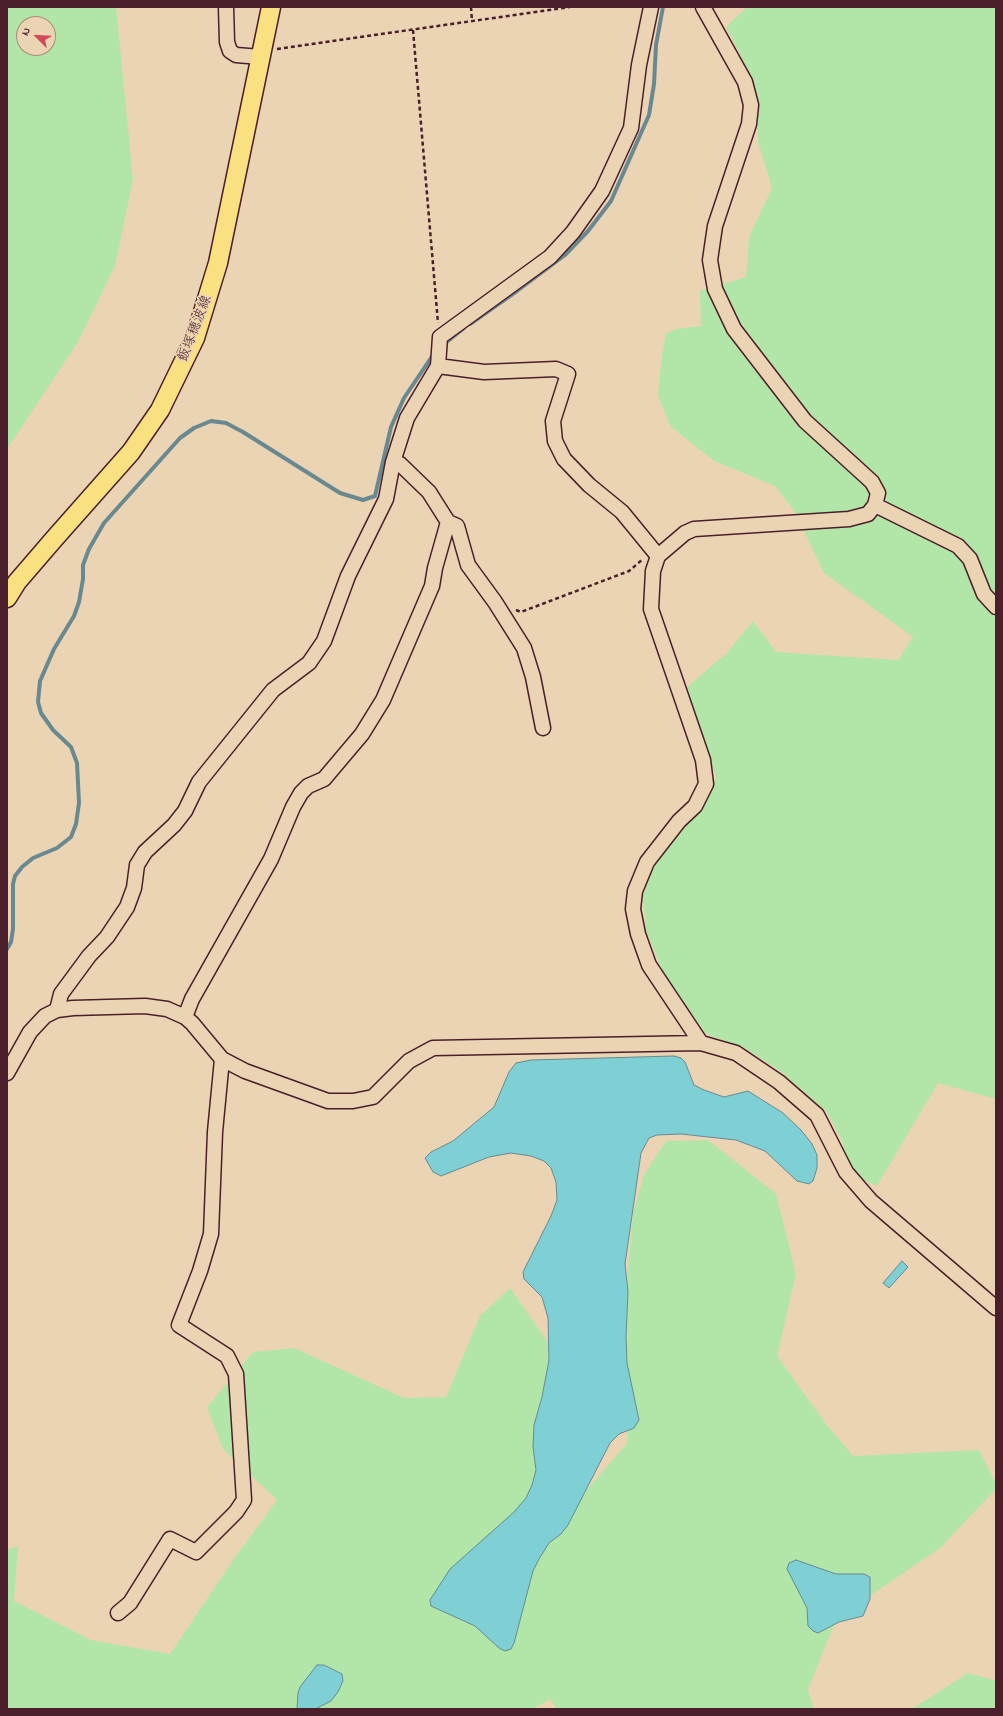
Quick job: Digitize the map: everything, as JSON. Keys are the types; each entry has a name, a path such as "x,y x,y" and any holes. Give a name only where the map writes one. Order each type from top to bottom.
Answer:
{"main road":[{"name":"飯塚穂波線","path":"7,598 17,582 131,452 160,410 195,338 218,263 271,7"}],"street":[{"path":"226,7 227,42 230,51 236,55 262,54"},
{"path":"57,1010 61,994 106,937 127,907 134,888 137,865 145,852 174,825 185,811 199,782 273,690 309,663 324,641 348,576 386,499 393,462 407,418 438,363 439,340 550,257 573,232 602,191 631,128 639,65 651,7"},
{"path":"655,553 685,533 694,529 849,519 868,514 876,505 878,493 872,482 805,421 734,329 715,289 710,260 715,226 749,124 751,104 745,82 703,7"},
{"path":"438,363 484,372 556,369 568,374 553,421 555,441 564,459 589,485 622,512 655,553 651,609 703,760 706,784 695,806 679,821 647,862 636,891 634,909 638,934 649,965 701,1043"},
{"path":"393,462 400,464 429,492 448,522 457,526 468,565 495,602 524,648 533,677 543,728"},
{"path":"876,505 958,546 970,559 984,594 996,607"},
{"path":"185,1017 192,999 271,859 301,793 308,786 324,779 362,734 383,700 432,586 435,568 448,522"},
{"path":"7,1073 30,1032 45,1016 57,1010 145,1006 167,1009 185,1017 222,1059 245,1070 328,1101 353,1101 373,1097 409,1061 433,1048 701,1043 736,1053 779,1082 817,1115 846,1172 871,1201 996,1308"},
{"path":"118,1613 130,1603 170,1539 196,1552 236,1512 244,1500 236,1374 227,1356 179,1325 200,1271 211,1234 215,1132 222,1059"}],"path":[{"path":"471,7 472,21"},
{"path":"262,54 570,7"},
{"path":"413,30 439,340"},
{"path":"513,609 521,612 629,571 655,553"}],"green space":[{"path":"7,7 116,7 133,179 115,266 78,342 7,449"},
{"path":"747,7 996,7 996,1099 938,1083 877,1186 846,1172 842,1140 826,1111 780,1071 743,1047 706,1034 663,972 646,930 643,896 654,864 683,827 703,808 716,777 686,688 727,653 753,621 776,652 898,660 913,637 824,573 795,512 775,486 714,461 670,426 658,395 662,355 666,334 676,329 701,326 700,291 746,277 749,237 772,188 758,142 758,111 744,62 726,27"},
{"path":"708,1140 776,1194 796,1274 777,1356 826,1424 853,1456 979,1450 996,1484 996,1489 940,1548 836,1619 808,1690 814,1709 557,1709 550,1699 533,1709 7,1709 7,1550 18,1546 14,1601 91,1640 170,1654 233,1560 277,1500 223,1449 207,1407 253,1352 294,1348 404,1398 446,1397 480,1316 510,1288 556,1354 542,1542 628,1442 621,1346 633,1214 644,1175 666,1141"},
{"path":"968,1673 996,1681 996,1709 912,1709"}],"water":[{"path":"674,1056 681,1058 685,1062 694,1085 724,1097 748,1091 783,1113 801,1130 812,1144 817,1155 817,1168 813,1181 809,1184 797,1181 765,1151 736,1140 681,1134 657,1135 649,1138 641,1153 625,1264 628,1292 626,1336 627,1363 639,1420 634,1428 619,1434 610,1443 568,1525 561,1534 549,1543 539,1559 533,1571 514,1643 511,1649 505,1651 499,1648 475,1626 431,1606 430,1600 450,1569 514,1512 526,1498 532,1485 536,1470 533,1447 534,1425 542,1397 549,1360 548,1318 542,1297 524,1279 523,1272 551,1216 557,1200 556,1182 551,1168 544,1161 531,1156 511,1153 489,1157 441,1176 433,1172 425,1158 431,1152 453,1141 494,1107 509,1072 516,1063 531,1060"},
{"path":"902,1261 908,1267 889,1288 883,1283"},
{"path":"796,1560 836,1574 864,1574 870,1577 870,1599 863,1616 839,1622 818,1633 813,1631 808,1626 807,1608 787,1569 789,1563"},
{"path":"317,1665 324,1665 342,1674 343,1681 338,1692 331,1701 315,1709 297,1709 300,1687"}],"waterway":[{"path":"470,324 565,255 588,231 611,201 649,115 654,84 656,45 663,7"},
{"path":"443,345 464,328"},
{"path":"7,949 11,942 13,929 13,884 15,876 22,867 33,858 57,848 71,837 76,824 79,803 77,763 71,747 53,730 41,713 38,702 40,681 54,649 74,616 79,602 83,579 83,565 89,549 104,523 180,438 194,428 211,421 226,423 243,432 340,493 363,500 375,496 391,427 404,398 435,352"}]}
